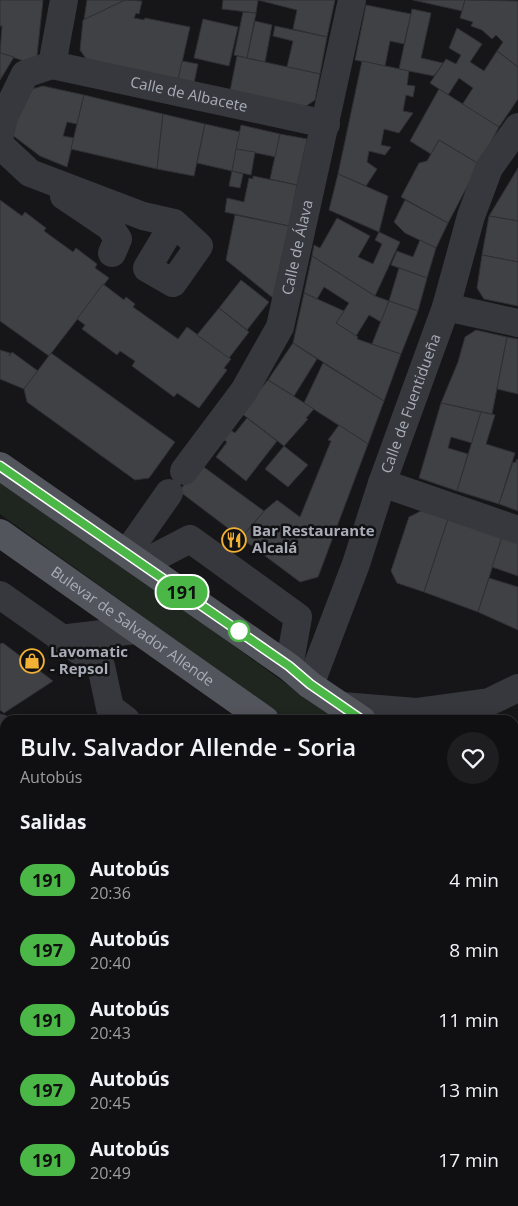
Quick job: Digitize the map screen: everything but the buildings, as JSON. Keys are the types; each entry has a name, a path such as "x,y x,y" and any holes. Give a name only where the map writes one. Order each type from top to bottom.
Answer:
{"main road":[{"path":"0,466 289,666 310,684 352,713"},
{"name":"Bulevar de Salvador Allende","path":"0,533 257,715"}],"street":[{"path":"0,135 4,117 25,74 52,65 64,0"},
{"name":"Calle de Álava","path":"184,471 244,391 280,327 352,0"},
{"name":"Calle de Albacete","path":"52,65 326,124"},
{"name":"Calle de Fuentidueña","path":"310,684 356,564 382,483 446,307 471,216 489,168 518,127"},
{"path":"0,145 30,174 110,227 118,239 112,253"},
{"path":"38,178 80,191 143,216 174,223"},
{"path":"446,307 518,323"},
{"path":"382,483 518,530"},
{"path":"134,558 169,493"},
{"path":"134,558 190,539 298,617 289,666"},
{"path":"0,595 101,666 110,708 119,715"},
{"path":"60,639 136,630"},
{"path":"352,713 416,712 489,702 518,688"}],"shaded area":[{"path":"0,476 331,715 280,715 0,514"}],"bus line":[{"name":"191","path":"0,466 289,666 310,684 355,715"}],"place":[{"name":"Bar Restaurante Alcalá","path":"234,540"},
{"name":"Lavomatic - Repsol","path":"32,661"}]}
